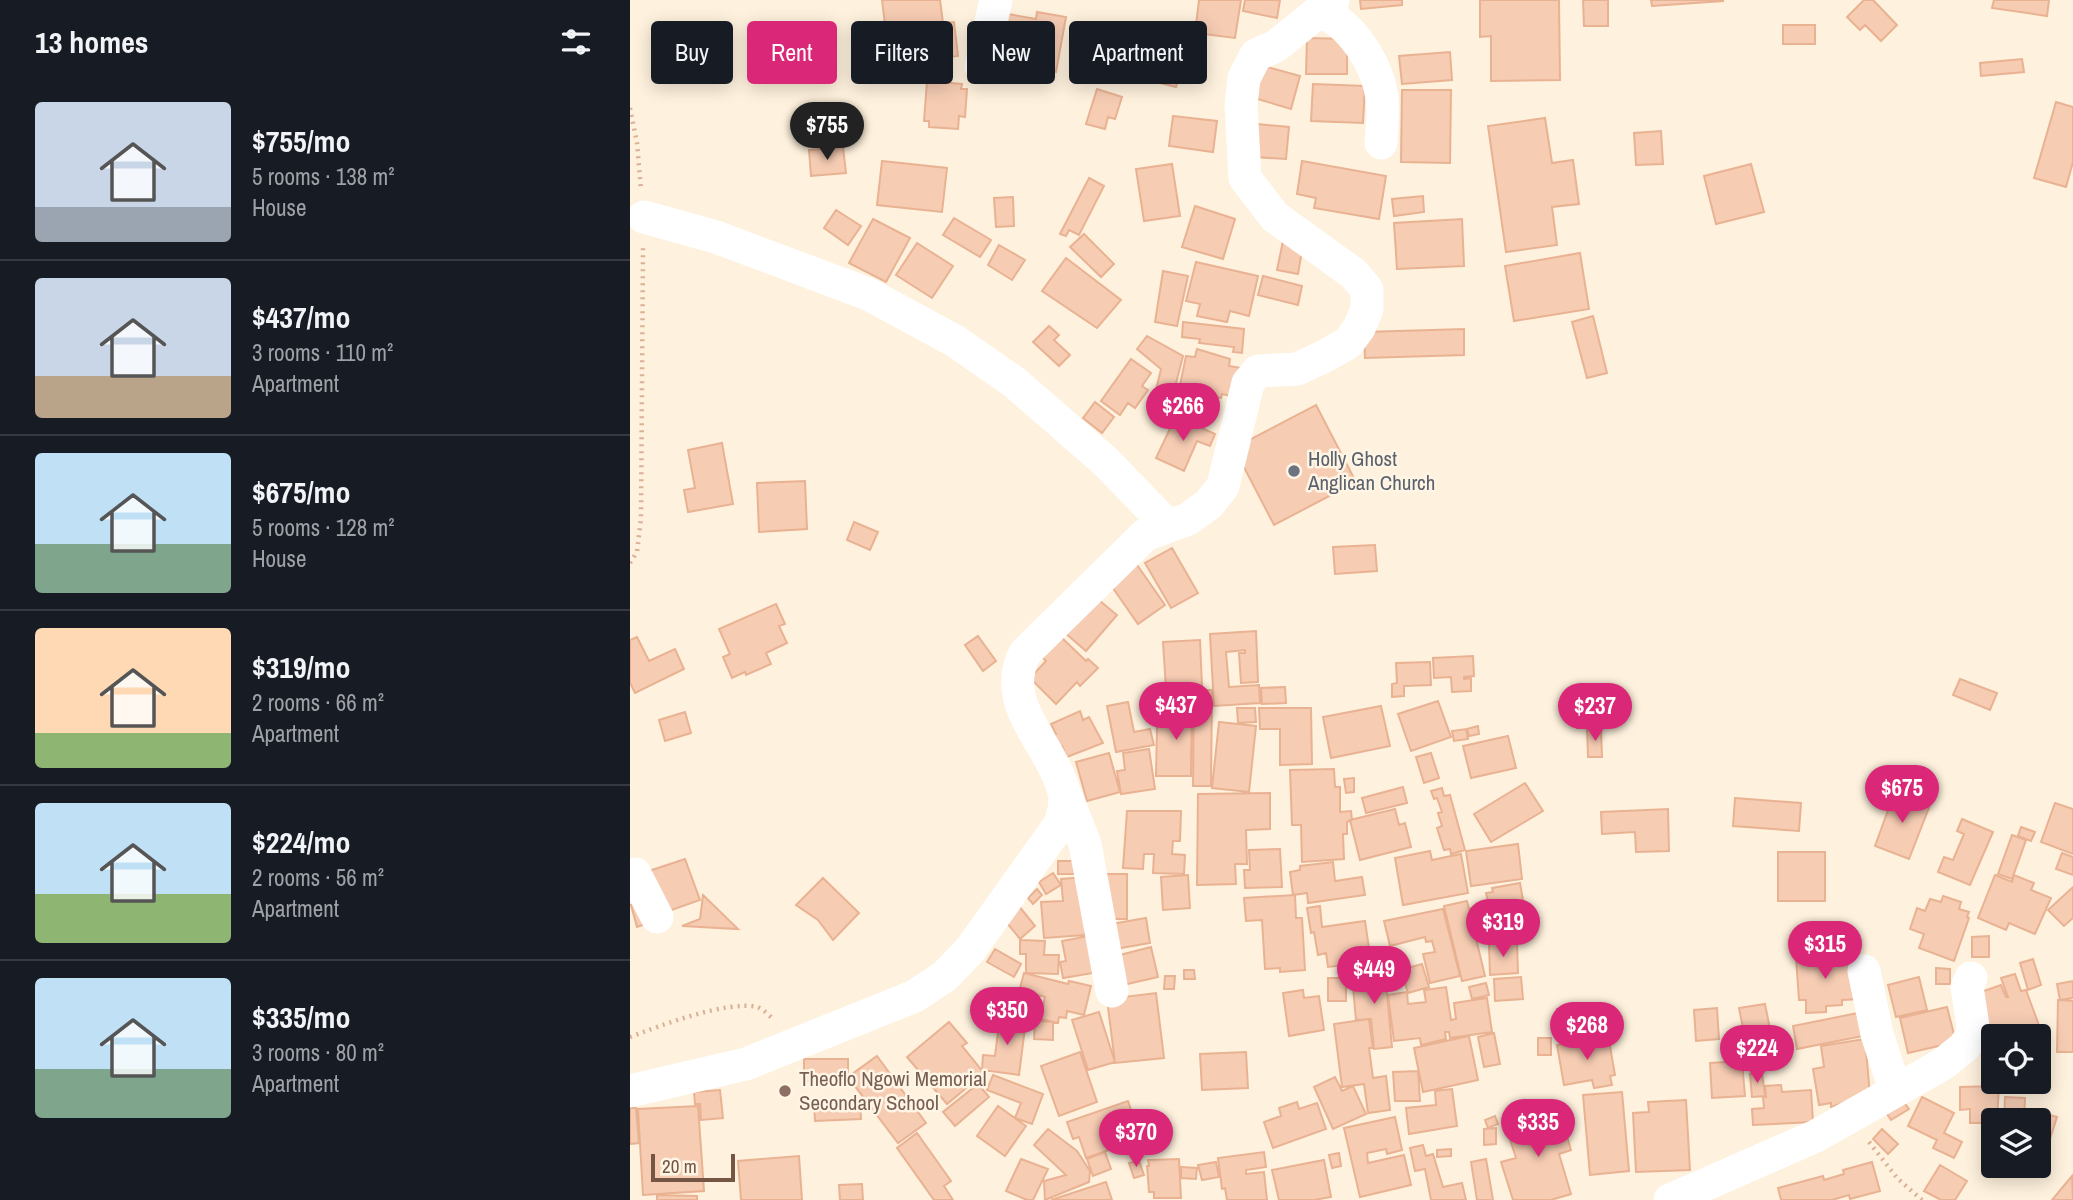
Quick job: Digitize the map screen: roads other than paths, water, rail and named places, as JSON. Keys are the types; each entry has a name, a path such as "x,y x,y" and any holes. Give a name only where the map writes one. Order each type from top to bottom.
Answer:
{"street":[{"path":"991,21 996,0"},
{"path":"1112,992 1085,844 1051,760 1020,703 1017,687 1020,661 1145,535 1188,519 1209,504 1223,486 1248,383 1258,371 1297,369 1323,358 1348,343 1359,328 1367,309 1367,290 1354,274 1275,217 1245,178 1241,105 1244,78 1256,55 1276,46 1326,6 1344,25 1374,70 1382,97 1381,143"},
{"path":"644,217 716,237 868,294 955,341 1014,382 1106,462 1167,525"},
{"path":"630,1091 746,1064 915,996 945,976 970,950 1060,824 1065,793"},
{"path":"630,876 635,874 657,917"},
{"path":"1864,971 1877,1034 1895,1089"},
{"path":"1670,1200 1816,1136 1943,1064 1964,1047 1971,1037 1973,1026 1967,987 1971,978"}],"place":[{"name":"Holly Ghost Anglican Church","path":"1294,471"},
{"name":"Theoflo Ngowi Memorial Secondary School","path":"785,1091"}]}
